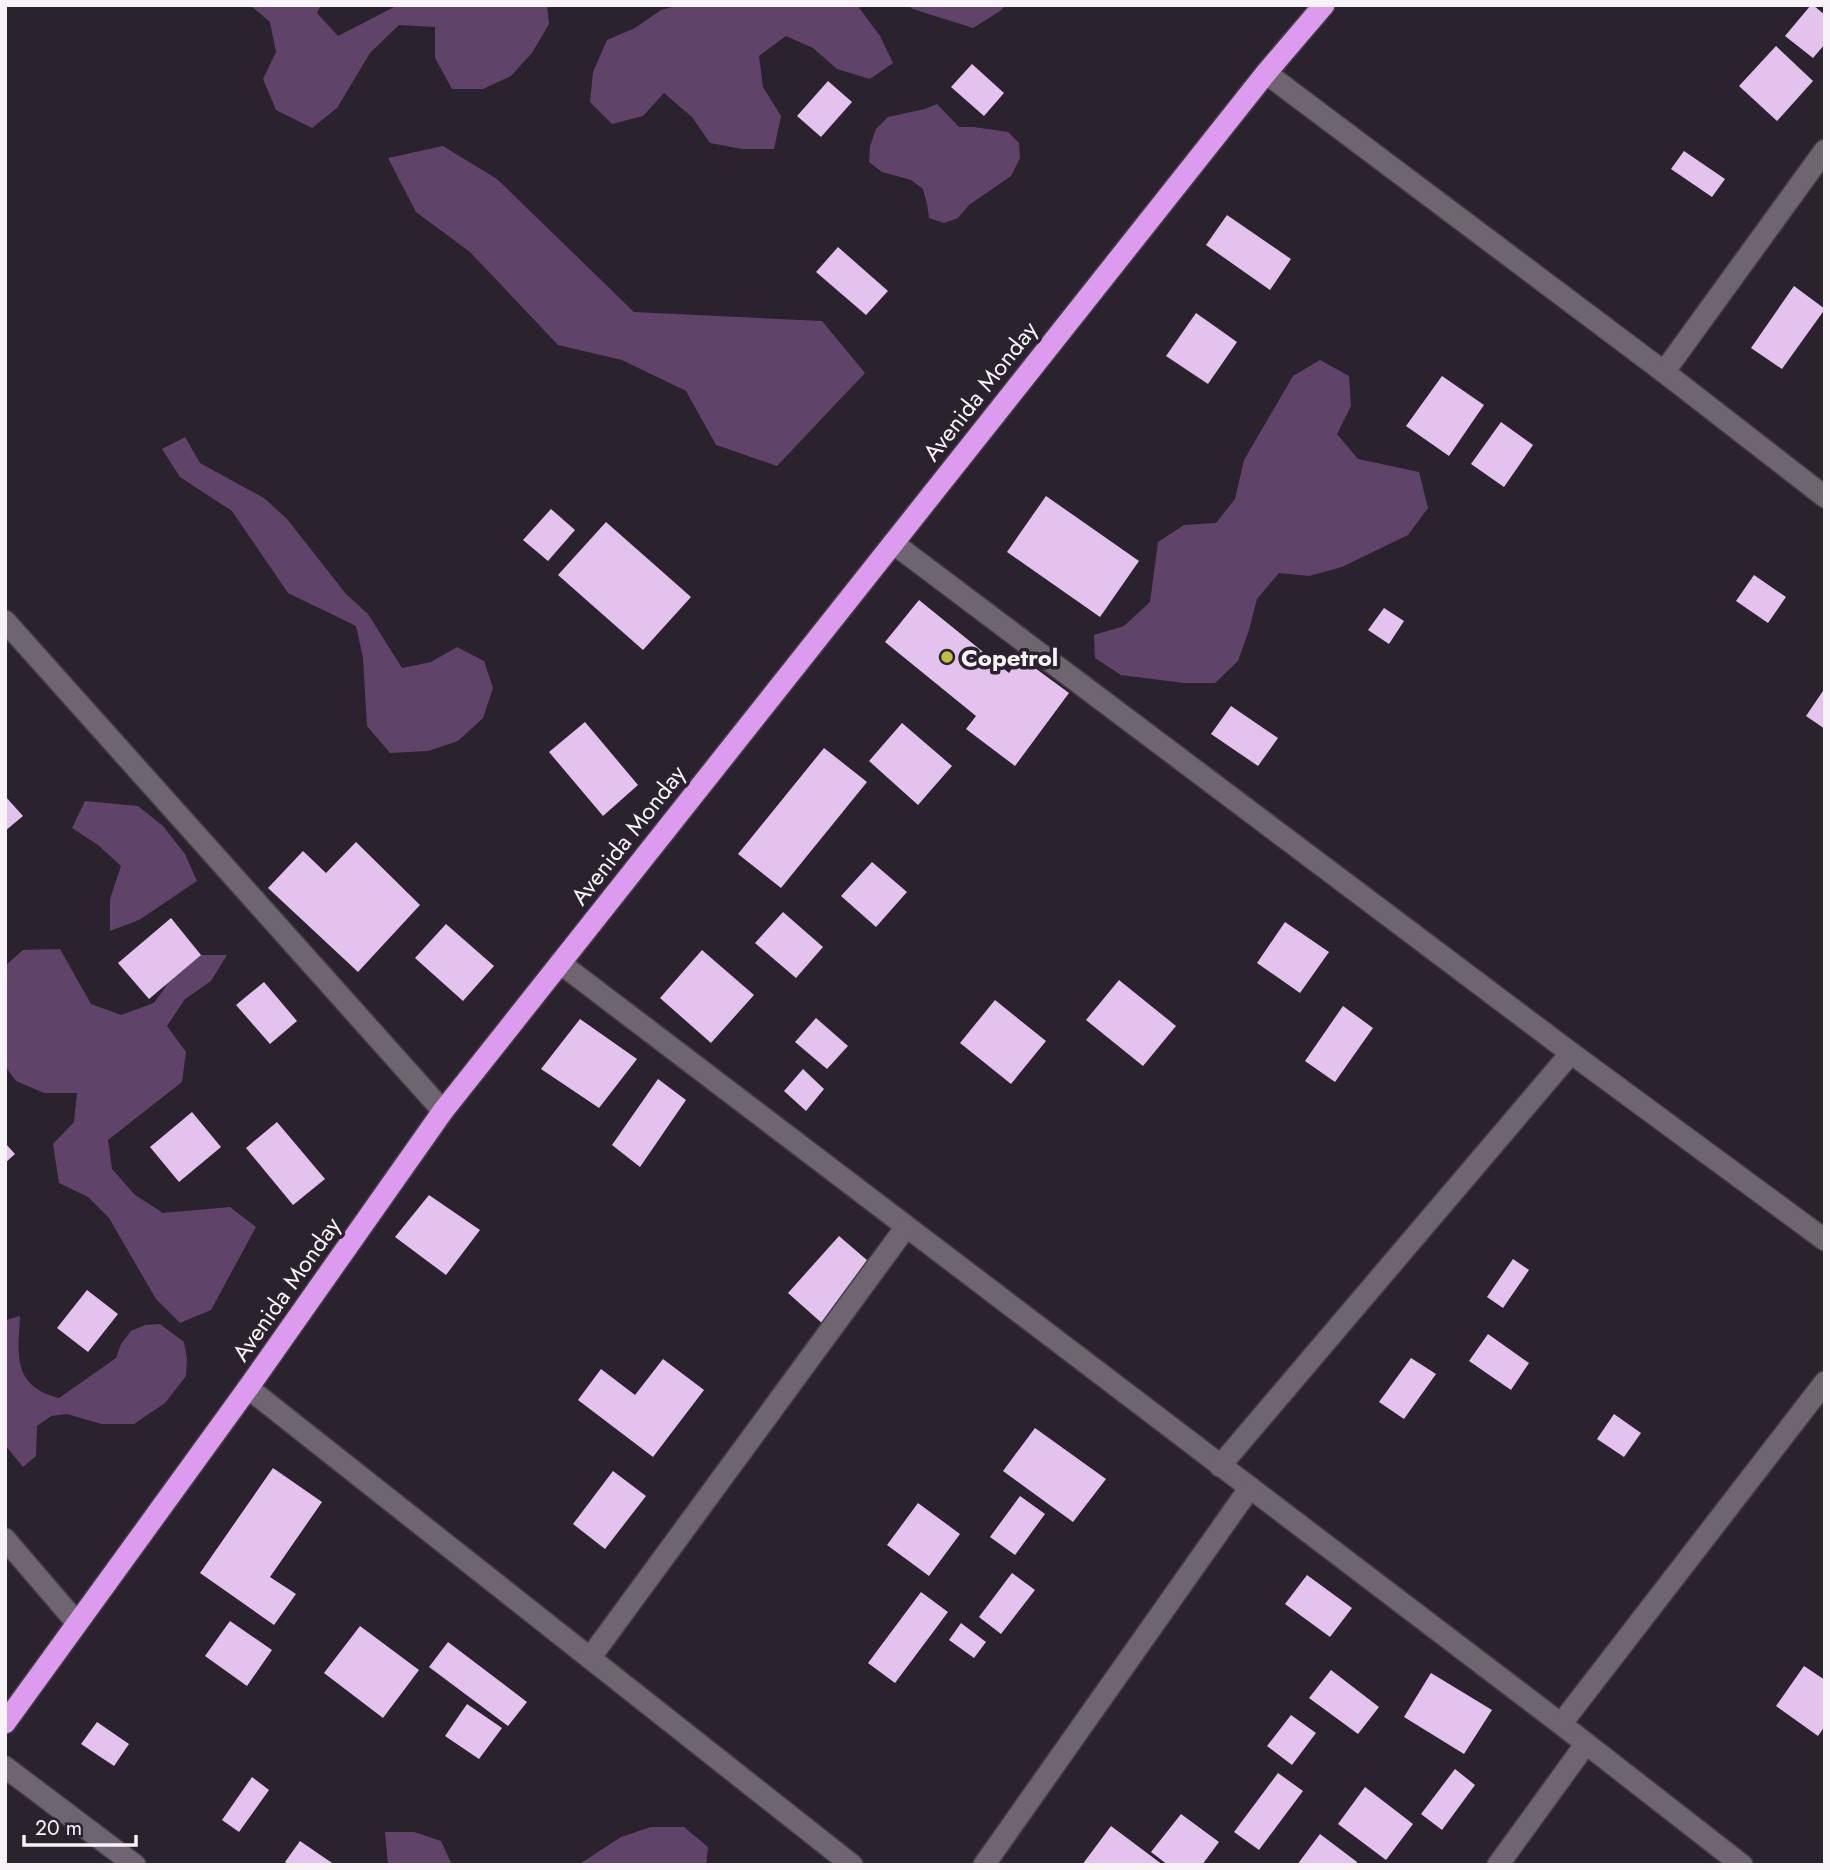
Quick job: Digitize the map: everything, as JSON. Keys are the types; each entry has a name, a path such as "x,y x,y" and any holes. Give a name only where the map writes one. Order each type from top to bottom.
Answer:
{"highway":[{"name":"Avenida Monday","path":"5,1723 248,1388 443,1111 1266,73 1324,5"}],"street":[{"path":"1266,73 1664,372 1825,497"},
{"path":"1664,372 1825,150"},
{"path":"893,543 1571,1053 1825,1240"},
{"path":"5,621 443,1111"},
{"path":"560,963 1742,1865"},
{"path":"1220,1466 1571,1053"},
{"path":"590,1658 906,1227"},
{"path":"1560,1724 1825,1382"},
{"path":"248,1388 852,1865"},
{"path":"984,1865 1249,1489"},
{"path":"5,1539 77,1623"},
{"path":"1498,1865 1586,1745"},
{"path":"5,1767 135,1865"}],"shaded area":[{"path":"250,5 321,5 317,13 338,36 396,6 547,5 549,24 532,53 511,76 483,89 452,89 435,58 435,27 399,25 370,53 337,108 312,128 276,110 263,79 276,52 270,22"},
{"path":"679,5 857,5 880,36 893,63 870,79 837,69 813,48 786,36 759,56 763,87 781,116 774,149 742,149 710,143 692,117 664,93 643,116 612,124 590,102 593,72 607,40 635,28 661,10"},
{"path":"907,5 1006,5 973,28"},
{"path":"937,104 959,127 1008,132 1019,143 1020,158 1011,176 969,205 958,218 944,223 929,218 923,189 911,180 882,172 869,162 870,146 876,129 888,117"},
{"path":"443,146 497,179 634,312 822,321 865,373 777,466 716,445 686,391 622,360 558,345 470,252 416,212 388,158"},
{"path":"1320,360 1349,376 1351,406 1337,434 1358,459 1419,472 1428,508 1408,535 1342,567 1309,576 1279,573 1257,599 1238,661 1215,683 1184,683 1121,675 1095,658 1094,635 1124,626 1150,602 1158,542 1184,525 1216,523 1235,499 1244,460 1293,376"},
{"path":"185,437 200,463 264,498 287,519 346,594 368,614 402,668 431,662 457,647 484,661 493,688 483,718 458,741 428,751 390,753 367,726 363,658 356,626 288,593 232,511 180,477 162,449"},
{"path":"85,801 138,806 163,826 185,854 197,881 139,920 110,931 110,899 121,866 98,845 72,828"},
{"path":"60,949 91,1004 121,1015 154,1003 173,976 196,955 227,955 211,981 185,999 167,1026 186,1052 182,1082 108,1140 112,1169 135,1195 163,1213 230,1207 256,1227 211,1310 180,1323 156,1299 109,1218 88,1197 59,1183 53,1144 74,1122 77,1093 44,1093 16,1081 5,1066 5,966 23,950"},
{"path":"20,1316 21,1367 25,1377 44,1393 59,1398 116,1358 121,1344 131,1331 145,1325 160,1324 184,1342 186,1376 165,1403 134,1424 101,1424 67,1414 51,1416 37,1426 36,1456 23,1467 5,1445 5,1322"},
{"path":"651,1827 684,1827 708,1847 706,1865 578,1865 621,1837"},
{"path":"385,1832 414,1832 441,1841 452,1865 388,1865"}],"building":[{"path":"1811,5 1825,15 1825,44 1813,58 1785,36"},
{"path":"1776,46 1813,81 1777,121 1739,86"},
{"path":"972,64 1004,93 984,116 951,87"},
{"path":"828,81 852,102 821,137 797,116"},
{"path":"1684,151 1725,179 1712,197 1671,169"},
{"path":"1227,215 1291,259 1270,290 1206,245"},
{"path":"838,247 888,291 866,315 816,272"},
{"path":"1794,286 1825,309 1782,369 1751,348"},
{"path":"1196,313 1237,342 1208,384 1166,356"},
{"path":"1442,376 1484,405 1449,456 1406,426"},
{"path":"1501,422 1533,445 1504,487 1471,464"},
{"path":"1046,496 1139,561 1100,617 1007,552"},
{"path":"551,509 575,530 548,561 523,540"},
{"path":"606,522 691,597 643,650 558,575"},
{"path":"1754,575 1786,597 1768,623 1736,601"},
{"path":"919,600 1009,673 1020,657 1069,693 1015,766 966,729 976,716 885,642"},
{"path":"1384,608 1404,621 1389,644 1368,630"},
{"path":"1825,688 1825,729 1806,716"},
{"path":"1231,706 1278,738 1258,766 1211,734"},
{"path":"585,722 638,785 603,816 549,752"},
{"path":"902,723 952,766 918,805 869,761"},
{"path":"824,748 867,782 781,888 738,854"},
{"path":"5,796 23,816 5,831"},
{"path":"356,842 420,905 358,972 268,888 303,851 326,873"},
{"path":"872,862 907,892 876,927 841,896"},
{"path":"783,912 823,947 796,978 755,943"},
{"path":"171,918 201,955 149,999 118,963"},
{"path":"1285,922 1329,952 1300,993 1257,963"},
{"path":"446,924 494,966 463,1001 415,958"},
{"path":"702,950 754,995 711,1043 660,998"},
{"path":"1119,980 1176,1026 1143,1066 1086,1020"},
{"path":"264,982 297,1021 270,1044 236,1005"},
{"path":"995,1000 1046,1041 1011,1084 960,1043"},
{"path":"1343,1006 1373,1028 1335,1082 1305,1061"},
{"path":"816,1018 848,1046 827,1069 795,1042"},
{"path":"580,1019 637,1059 599,1108 541,1069"},
{"path":"803,1069 824,1089 806,1111 784,1091"},
{"path":"658,1079 686,1100 640,1167 612,1145"},
{"path":"192,1112 221,1147 179,1182 150,1147"},
{"path":"277,1122 325,1179 293,1205 246,1148"},
{"path":"5,1143 15,1154 5,1163"},
{"path":"429,1195 480,1230 446,1275 395,1237"},
{"path":"839,1236 875,1267 824,1325 788,1293"},
{"path":"1513,1259 1529,1270 1503,1308 1487,1297"},
{"path":"87,1290 118,1314 88,1352 57,1328"},
{"path":"1488,1334 1529,1363 1511,1390 1469,1361"},
{"path":"1411,1358 1436,1374 1404,1419 1379,1402"},
{"path":"663,1359 704,1390 653,1457 578,1400 601,1369 635,1395"},
{"path":"1614,1414 1641,1433 1624,1457 1597,1439"},
{"path":"1035,1428 1106,1479 1073,1522 1003,1471"},
{"path":"273,1468 322,1502 270,1577 296,1594 274,1625 200,1573"},
{"path":"613,1471 646,1496 605,1549 573,1524"},
{"path":"1020,1496 1045,1514 1015,1555 990,1537"},
{"path":"918,1503 960,1534 929,1576 887,1545"},
{"path":"1012,1573 1035,1590 1001,1634 979,1617"},
{"path":"1307,1575 1352,1608 1330,1637 1285,1604"},
{"path":"921,1592 948,1612 895,1683 868,1663"},
{"path":"230,1621 272,1650 247,1686 205,1656"},
{"path":"961,1623 986,1642 974,1658 949,1640"},
{"path":"360,1626 419,1670 383,1718 324,1673"},
{"path":"448,1642 527,1702 508,1726 429,1667"},
{"path":"1804,1666 1825,1680 1825,1726 1818,1736 1776,1706"},
{"path":"1331,1670 1379,1707 1358,1734 1309,1698"},
{"path":"1431,1673 1492,1710 1464,1754 1404,1717"},
{"path":"467,1704 502,1728 479,1759 445,1736"},
{"path":"1291,1715 1316,1733 1292,1765 1267,1746"},
{"path":"97,1722 129,1744 114,1766 81,1744"},
{"path":"1455,1769 1475,1785 1442,1830 1421,1814"},
{"path":"1278,1773 1303,1791 1259,1850 1234,1832"},
{"path":"252,1777 269,1790 239,1832 222,1820"},
{"path":"1365,1787 1413,1824 1386,1860 1338,1824"},
{"path":"1181,1814 1219,1842 1202,1865 1168,1865 1151,1852"},
{"path":"1111,1826 1163,1865 1082,1865"},
{"path":"1320,1834 1357,1862 1356,1865 1297,1865"},
{"path":"300,1841 335,1865 289,1865 285,1862"}],"place":[{"name":"Copetrol","path":"947,657"}]}
